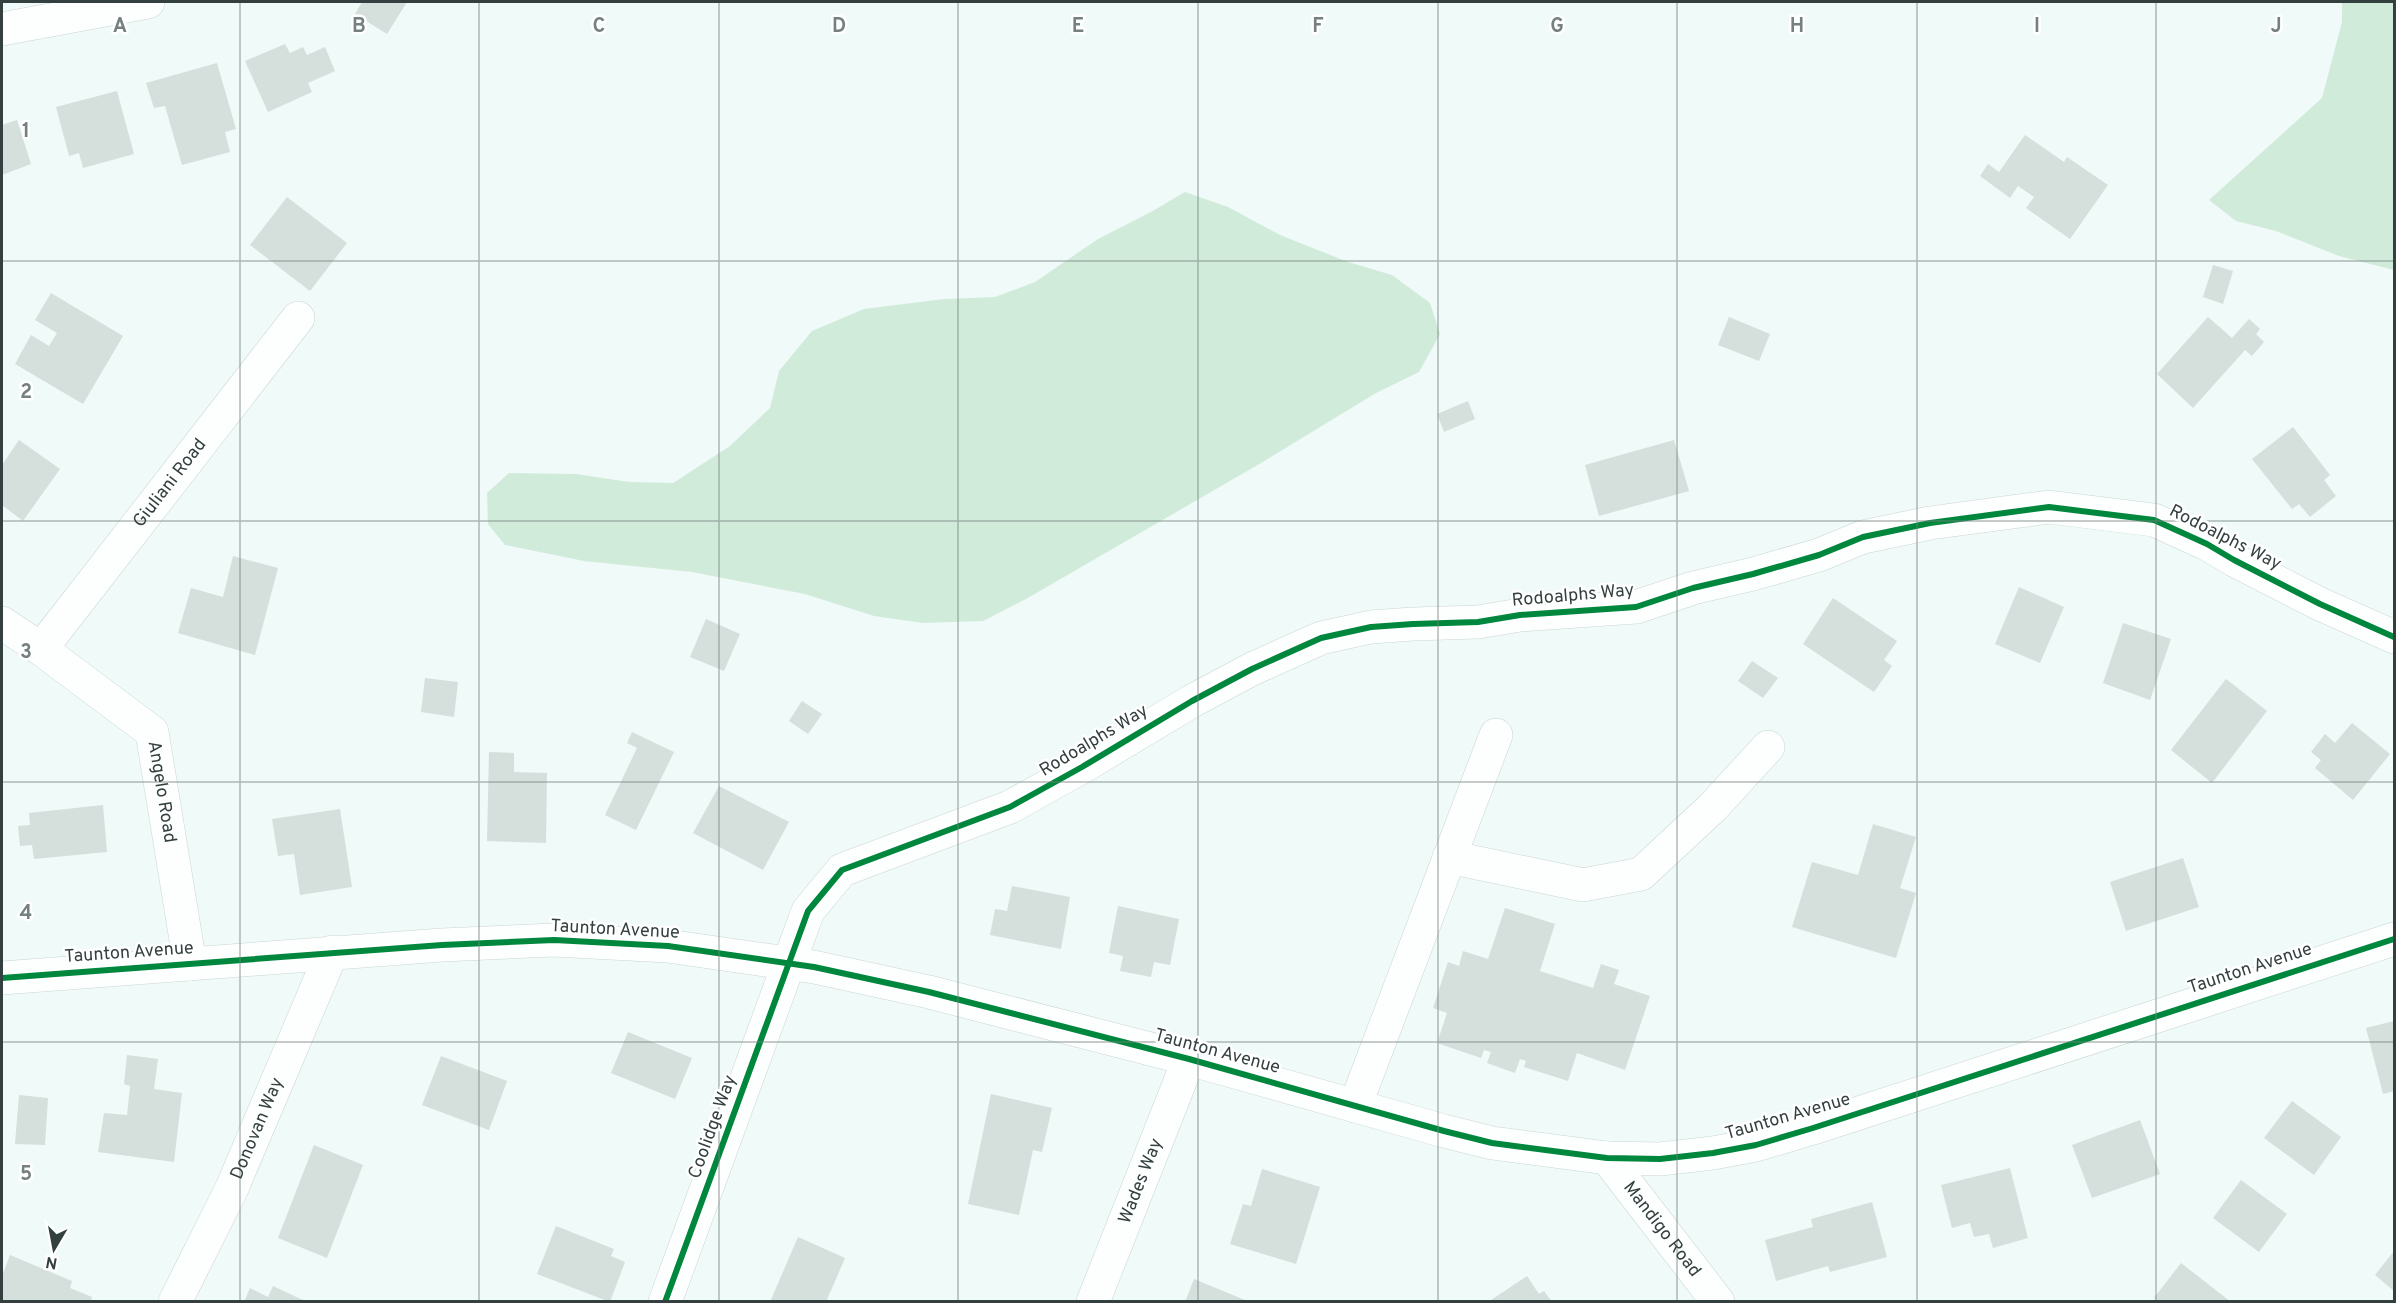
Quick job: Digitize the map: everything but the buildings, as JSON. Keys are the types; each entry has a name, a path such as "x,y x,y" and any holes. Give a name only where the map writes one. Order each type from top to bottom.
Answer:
{"street":[{"path":"2,28 148,2"},
{"name":"Giuliani Road","path":"41,649 298,318"},
{"name":"Rodoalphs Way","path":"789,963 808,911 842,870 1010,807 1192,701 1252,669 1321,638 1371,627 1478,622 1520,615 1636,607 1693,588 1819,555 1863,537 1930,523 2049,507 2154,520 2207,544 2320,604 2394,637"},
{"name":"Angelo Road","path":"2,623 41,649 152,732 190,964"},
{"path":"1355,1106 1496,735"},
{"path":"1449,858 1583,885 1641,874 1713,807 1768,747"},
{"name":"Taunton Avenue","path":"2,978 332,952 554,940 668,946 789,963 928,992 1189,1059 1492,1143 1607,1158 1659,1159 1756,1145 2394,939"},
{"name":"Donovan Way","path":"175,1302 232,1188 332,952"},
{"name":"Coolidge Way","path":"665,1302 789,963"},
{"name":"Wades Way","path":"1093,1302 1189,1059"},
{"name":"Mandigo Road","path":"1607,1158 1718,1302"}],"green space":[{"path":"2342,2 2394,2 2394,270 2339,256 2276,231 2236,221 2209,200 2322,98 2342,22"},
{"path":"1185,192 1228,207 1280,235 1348,262 1392,275 1430,303 1440,334 1419,372 1376,393 1261,463 1026,599 983,621 923,623 874,616 805,594 692,572 584,561 505,545 488,524 487,493 509,473 576,474 629,482 673,483 730,446 770,408 779,371 812,331 864,309 944,299 995,297 1035,282 1098,239"}],"cycle path":[{"path":"665,1302 808,911 842,870 1010,807 1192,701 1252,669 1321,638 1371,627 1478,622 1520,615 1636,607 1693,588 1819,555 1863,537 1930,523 2049,507 2154,520 2207,544 2320,604 2394,637"},
{"path":"2,978 442,945 554,940 668,946 814,967 929,992 1189,1059 1492,1143 1607,1158 1660,1159 1756,1145 1813,1128 2394,939"}]}
